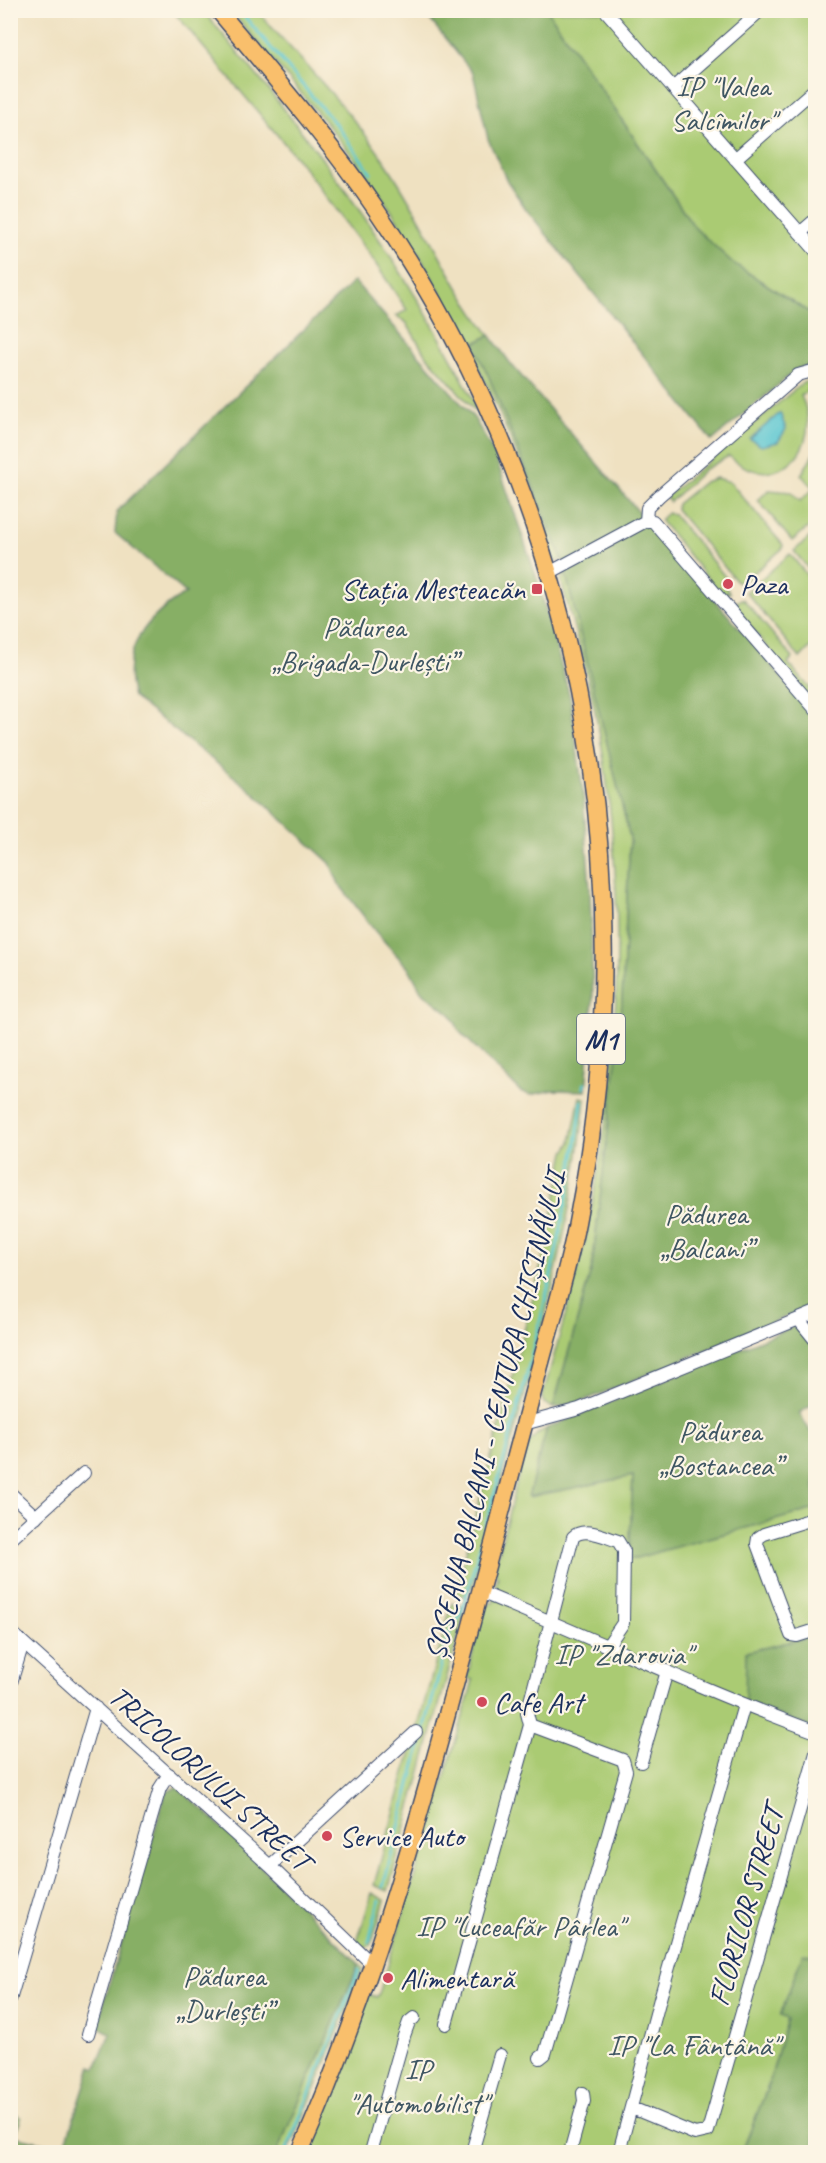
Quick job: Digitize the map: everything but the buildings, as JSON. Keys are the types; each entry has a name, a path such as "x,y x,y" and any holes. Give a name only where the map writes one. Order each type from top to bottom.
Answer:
{"highway":[{"name":"ȘOSEAUA BALCANI - CENTURA CHIȘINĂULUI","path":"218,10 349,172 400,246 441,315 500,436 524,496 549,573 575,668 591,760 603,888 604,976 595,1096 578,1220 407,1862 373,1965 332,2076 300,2152"}],"street":[{"path":"673,88 761,10"},
{"path":"610,12 673,88 816,250"},
{"path":"735,159 816,88"},
{"path":"800,233 816,219"},
{"path":"646,521 647,507 659,495 798,375 816,370"},
{"path":"549,573 646,521 653,521 816,710"},
{"path":"525,1424 579,1409 816,1312"},
{"path":"798,1320 816,1341"},
{"path":"10,1540 84,1473"},
{"path":"10,1493 36,1517"},
{"path":"816,1518 764,1534 758,1538 757,1544 791,1635 797,1636 816,1630"},
{"path":"446,2024 530,1725 526,1713 553,1622 573,1537 585,1531 618,1541 624,1551 623,1623 608,1645"},
{"path":"480,1592 608,1645 744,1706 816,1732"},
{"name":"TRICOLORULUI STREET","path":"12,1634 270,1866 373,1965"},
{"path":"10,1686 23,1643"},
{"path":"641,1762 667,1671"},
{"path":"619,2152 661,1995 744,1706"},
{"path":"10,2000 96,1708"},
{"path":"530,1725 623,1760 626,1771 545,2054 540,2058"},
{"path":"270,1866 416,1732"},
{"name":"FLORILOR STREET","path":"632,2108 694,2134 708,2132 816,1753"},
{"path":"88,2034 160,1788 169,1774"},
{"path":"371,2152 404,2036 414,2018"},
{"path":"472,2152 500,2055"},
{"path":"570,2152 584,2101 583,2093"}],"green space":[{"path":"173,11 203,11 325,163 399,269 464,382 493,441 477,413 425,354 406,322 396,316 407,310 371,257 300,162"},
{"path":"231,11 257,11 355,121 398,181 461,293 490,335 473,344 489,377 562,559 555,562 521,466 481,372 434,281 408,237 345,147"},
{"path":"423,11 548,11 695,228 733,263 815,316 815,364 797,369 712,441 526,209 507,181 488,139 473,73"},
{"name":"IP \"Valea Salcîmilor\"","path":"548,11 815,11 815,316 733,263 695,228"},
{"name":"Pădurea „Brigada-Durlești”","path":"354,281 474,418 495,455 538,582 570,697 583,793 590,890 593,999 586,1091 553,1090 530,1095 520,1091 460,1032 451,1015 421,991 410,970 375,931 339,884 330,863 247,787 133,697 130,663 133,649 148,624 159,612 186,593 115,533 117,511"},
{"name":"Pădurea „Balcani”","path":"490,335 511,364 815,716 815,1305 578,1403 553,1408 592,1267 621,1019 630,838 562,559 489,377 473,344"},
{"path":"805,381 812,387 801,396 807,415 807,433 802,448 792,461 779,469 764,472 747,468 729,456 705,469 670,502 666,497"},
{"path":"815,451 815,522 792,541 758,500 769,490 791,492 800,501 814,488 801,475"},
{"path":"716,478 730,482 783,545 782,549 742,583 737,582 676,509 677,504 704,482"},
{"path":"667,513 674,515 727,579 722,583 730,593 720,593 660,520"},
{"path":"815,533 815,577 794,551"},
{"path":"790,554 815,585 815,642 800,658 746,592"},
{"path":"565,569 630,838 621,1019 592,1267 553,1408 544,1403 542,1398 576,1275 593,1200 609,1087 617,974 614,861 602,748 584,663 561,580"},
{"path":"741,599 793,658 788,663 815,694 815,707 733,605"},
{"path":"580,1097 585,1098 567,1222 538,1343 473,1585 465,1596 455,1594 544,1255 565,1152 571,1142"},
{"name":"Pădurea „Bostancea”","path":"797,1325 815,1349 815,1403 799,1413 815,1439 815,1509 629,1560 633,1476 528,1497 547,1428"},
{"path":"547,1428 528,1497 633,1476 629,1560 815,1509 815,1636 746,1652 815,1729 816,1956 803,1953 780,2016 787,2018 770,2081 742,2152 309,2152 368,1994 377,1997 380,1991 467,1703 473,1680 467,1678 484,1606 494,1602 493,1592 498,1577 494,1570 526,1446 537,1434"},
{"path":"452,1603 461,1606 464,1615 388,1891 374,1885"},
{"path":"815,1636 815,1729 745,1702 746,1652"},
{"name":"Pădurea „Durlești”","path":"177,1787 209,1815 359,1964 277,2152 11,2152 10,2110 21,2118 15,2136 64,2148 91,2066 96,2068 110,2033 97,2026 166,1792"},
{"path":"372,1893 385,1900 371,1945 362,1948 357,1942"},
{"path":"803,1953 815,1956 815,2152 742,2152 770,2081 787,2019 780,2016"},
{"path":"359,1964 363,1969 297,2133 288,2152 277,2152"}],"water":[{"path":"780,413 786,429 778,442 761,446 750,439"}],"waterway":[{"path":"239,10 338,127 371,173"},
{"path":"584,1088 585,1083"},
{"path":"383,1887 451,1628 461,1615 514,1424 560,1231 582,1101"},
{"path":"369,1942 379,1901"},
{"path":"286,2152 359,1970"}],"place":[{"name":"Paza","path":"728,584"},
{"name":"Stația Mesteacăn","path":"537,589"},
{"name":"Cafe Art","path":"482,1702"},
{"name":"Service Auto","path":"327,1836"},
{"name":"Alimentară","path":"388,1978"}],"park label":[{"name":"IP \"Zdarovia\"","path":"623,1654"},
{"name":"IP \"Luceafăr Pârlea\"","path":"520,1926"},
{"name":"IP \"La Fântână\"","path":"693,2045"},
{"name":"IP \"Automobilist\"","path":"418,2086"}]}
